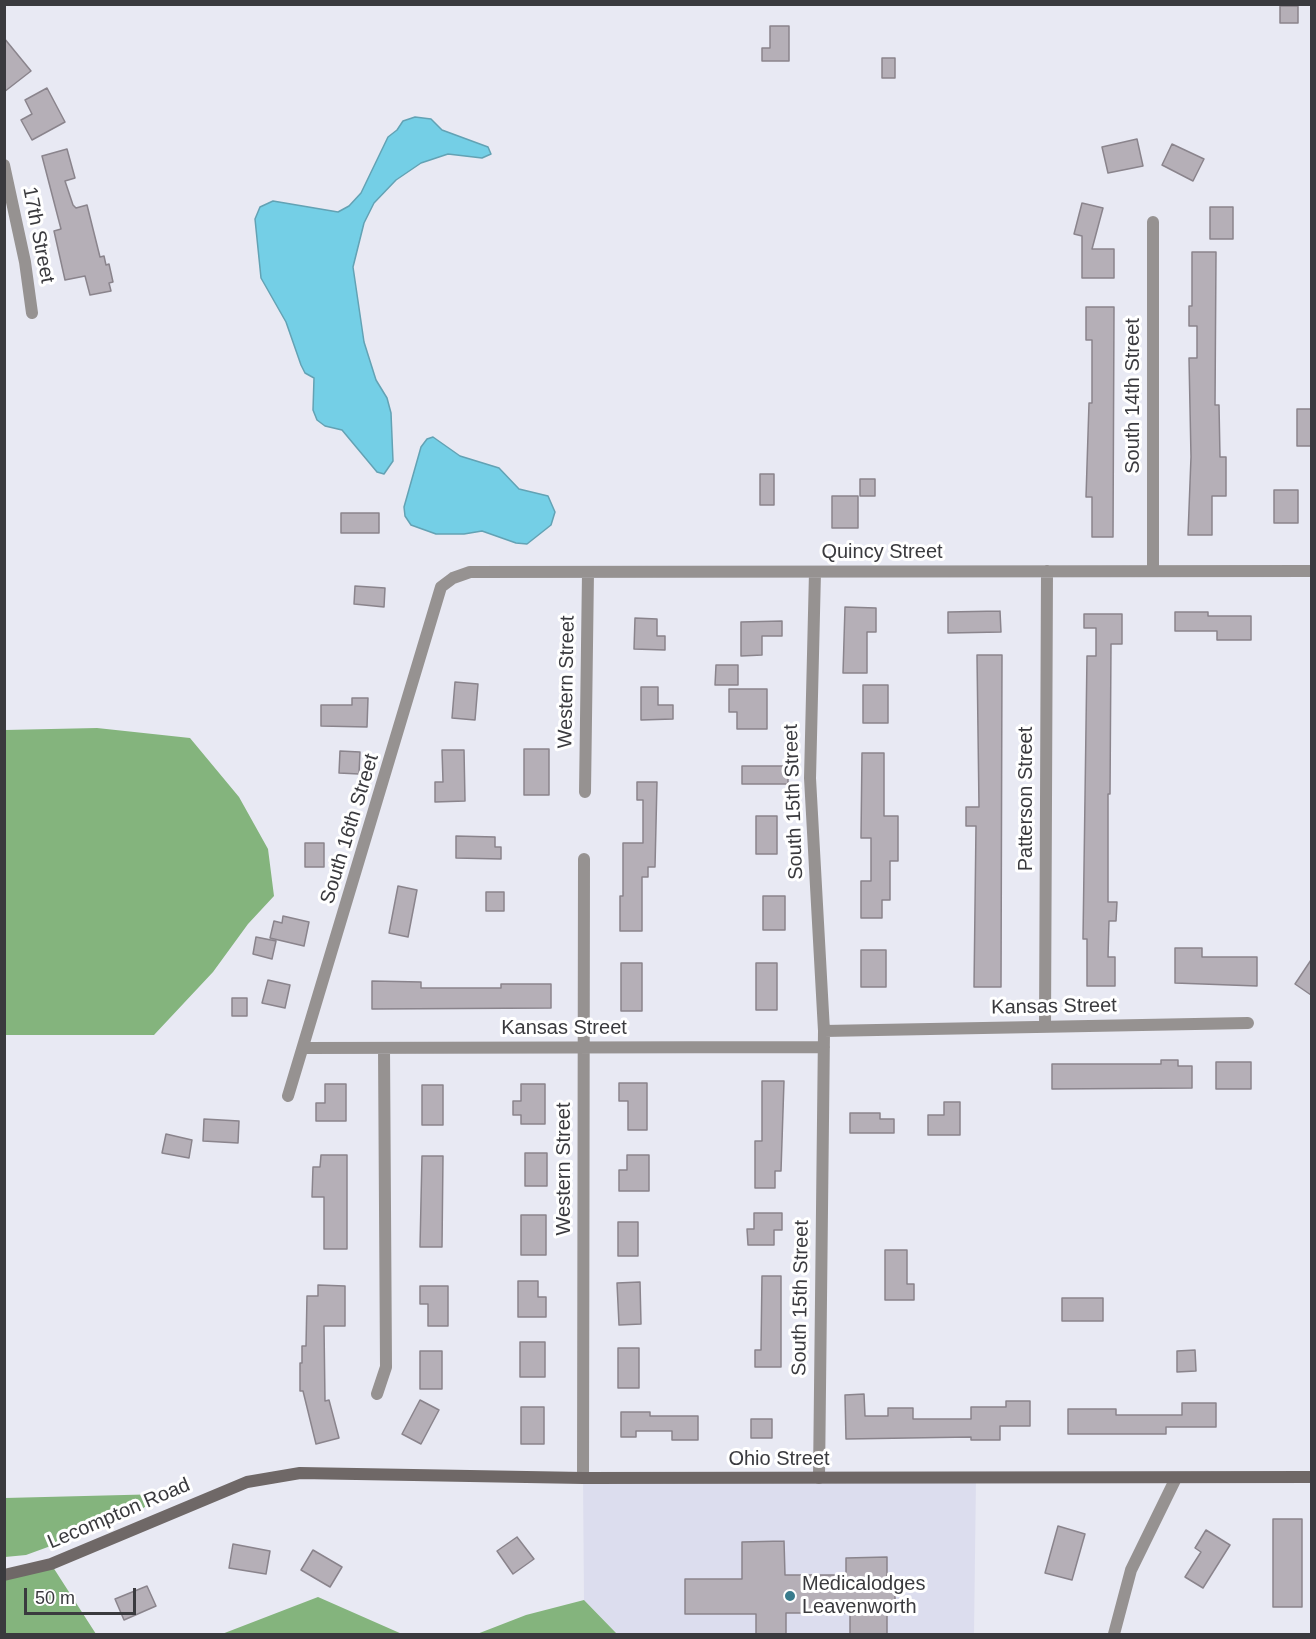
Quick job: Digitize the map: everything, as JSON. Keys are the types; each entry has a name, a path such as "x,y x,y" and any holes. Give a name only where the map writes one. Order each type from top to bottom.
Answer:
{"street":[{"name":"17th Street","path":"4,165 10,219 32,313"},
{"name":"South 14th Street","path":"1152,571 1153,222"},
{"name":"Patterson Street","path":"1045,1027 1047,571"},
{"name":"Quincy Street","path":"453,578 470,572 1311,571"},
{"name":"Western Street","path":"585,792 588,572"},
{"name":"South 15th Street","path":"815,572 810,778 824,1031 819,1478"},
{"name":"South 16th Street","path":"288,1096 441,587 453,578"},
{"name":"Western Street","path":"583,1478 584,859"},
{"name":"Kansas Street","path":"824,1031 1248,1023"},
{"name":"Kansas Street","path":"304,1048 824,1047"},
{"path":"377,1394 386,1367 384,1048"},
{"name":"Ohio Street","path":"247,1482 300,1473 583,1478 1311,1477"},
{"path":"1114,1635 1131,1570 1176,1478"},
{"name":"Lecompton Road","path":"4,1575 51,1564 247,1482"}],"shaded area":[{"path":"583,1478 976,1478 974,1634 617,1634 584,1600"}],"green space":[{"path":"97,728 190,738 239,797 268,849 274,896 248,924 213,972 154,1035 5,1035 5,730"},
{"path":"164,1494 130,1517 26,1555 5,1557 5,1498"},
{"path":"51,1564 96,1634 5,1634 4,1575"},
{"path":"318,1597 402,1634 222,1634"},
{"path":"584,1600 617,1634 477,1634 526,1615"}],"water":[{"path":"415,117 431,119 442,130 488,147 491,154 482,158 448,154 421,163 396,180 374,203 364,223 353,267 364,342 376,380 387,398 391,413 393,461 384,474 377,472 342,430 325,426 317,420 313,410 314,378 305,373 286,322 261,278 255,219 260,207 273,201 338,212 349,206 361,193 388,137 403,121"},
{"path":"433,437 460,456 499,468 519,489 548,496 555,512 551,525 527,544 516,543 482,531 464,534 436,534 411,525 405,516 404,507 421,447 427,439"}],"building":[{"path":"1280,6 1298,6 1298,23 1280,23"},
{"path":"770,26 789,26 789,61 762,61 762,48 770,48"},
{"path":"4,38 31,71 4,92"},
{"path":"882,58 895,58 895,78 882,78"},
{"path":"47,88 65,122 32,140 21,120 32,114 25,100"},
{"path":"1137,139 1143,166 1108,173 1102,147"},
{"path":"1172,144 1204,159 1193,181 1162,165"},
{"path":"67,149 75,178 65,181 73,205 76,208 87,205 100,257 104,256 106,265 109,264 113,282 109,283 111,291 90,295 85,276 65,280 54,231 61,229 42,156"},
{"path":"1082,203 1103,208 1092,249 1114,249 1114,278 1082,278 1082,236 1074,234"},
{"path":"1210,207 1233,207 1233,239 1210,239"},
{"path":"1192,252 1216,252 1215,405 1219,405 1220,457 1226,457 1226,496 1212,496 1212,535 1188,535 1191,457 1189,358 1197,358 1197,326 1189,326 1189,306 1192,306"},
{"path":"1086,307 1114,307 1113,537 1092,537 1092,497 1086,497 1089,403 1092,403 1092,340 1086,340"},
{"path":"1297,409 1311,409 1311,446 1297,446"},
{"path":"760,474 774,474 774,505 760,505"},
{"path":"860,479 875,479 875,496 860,496"},
{"path":"1274,490 1298,490 1298,523 1274,523"},
{"path":"832,496 858,496 858,528 832,528"},
{"path":"341,513 379,513 379,533 341,533"},
{"path":"355,586 385,588 384,607 354,604"},
{"path":"845,607 876,608 876,632 867,632 867,673 843,673"},
{"path":"1000,611 1001,632 948,633 948,612"},
{"path":"1175,612 1208,612 1208,616 1251,616 1251,640 1217,640 1217,631 1175,631"},
{"path":"1084,614 1122,614 1122,644 1111,644 1110,794 1108,794 1108,902 1117,902 1116,921 1109,921 1108,957 1115,957 1115,986 1087,986 1087,939 1083,939 1087,656 1096,656 1096,628 1084,628"},
{"path":"635,618 657,619 657,636 665,636 665,650 634,649"},
{"path":"782,621 782,636 762,636 762,655 741,656 741,622"},
{"path":"977,655 1002,655 1001,987 974,987 976,826 966,826 966,807 979,807"},
{"path":"716,665 738,665 738,685 715,685"},
{"path":"455,682 478,684 475,720 452,718"},
{"path":"863,685 888,685 888,723 863,723"},
{"path":"641,687 658,687 658,705 673,705 673,719 641,720"},
{"path":"729,689 767,689 767,729 737,729 737,712 729,712"},
{"path":"352,698 368,698 367,727 321,726 321,705 352,705"},
{"path":"524,749 549,749 549,795 524,795"},
{"path":"442,750 464,750 465,801 435,802 435,782 443,782"},
{"path":"340,751 360,752 359,774 339,773"},
{"path":"862,753 884,753 884,816 898,816 898,861 890,861 890,900 882,900 882,918 861,918 861,881 871,881 871,838 861,838"},
{"path":"742,766 788,766 788,784 742,784"},
{"path":"637,782 657,782 655,867 648,867 648,877 642,877 642,931 620,931 620,896 623,896 623,843 643,843 643,800 637,800"},
{"path":"756,816 777,816 777,854 756,854"},
{"path":"456,836 495,837 495,847 501,847 501,859 456,858"},
{"path":"305,843 324,843 324,867 305,867"},
{"path":"398,886 417,890 408,937 389,933"},
{"path":"486,892 504,892 504,911 486,911"},
{"path":"763,896 785,896 785,930 763,930"},
{"path":"283,916 309,922 304,946 270,938 274,921 282,923"},
{"path":"256,937 276,941 272,959 253,954"},
{"path":"1175,948 1202,948 1202,957 1257,957 1257,986 1175,983"},
{"path":"861,950 886,950 886,987 861,987"},
{"path":"1311,960 1311,995 1295,984"},
{"path":"621,963 642,963 642,1011 621,1011"},
{"path":"756,963 777,963 777,1010 756,1010"},
{"path":"268,980 290,985 285,1008 262,1003"},
{"path":"372,981 421,982 421,988 501,988 501,984 551,984 551,1008 372,1009"},
{"path":"232,998 247,998 247,1016 232,1016"},
{"path":"1161,1060 1178,1060 1178,1066 1192,1066 1192,1088 1052,1089 1052,1064 1161,1064"},
{"path":"1216,1062 1251,1062 1251,1089 1216,1089"},
{"path":"762,1081 784,1081 781,1171 775,1171 775,1188 755,1188 755,1141 762,1141"},
{"path":"619,1083 647,1083 647,1130 628,1130 628,1101 619,1101"},
{"path":"325,1084 346,1084 346,1121 316,1121 316,1103 325,1103"},
{"path":"521,1084 545,1084 545,1124 521,1124 521,1115 513,1115 513,1101 521,1101"},
{"path":"422,1085 443,1085 443,1125 422,1125"},
{"path":"944,1102 960,1102 960,1135 928,1135 928,1115 944,1115"},
{"path":"850,1113 880,1113 880,1119 894,1119 894,1133 850,1133"},
{"path":"204,1119 239,1121 238,1143 203,1141"},
{"path":"166,1134 192,1140 189,1158 162,1153"},
{"path":"525,1153 547,1153 547,1186 525,1186"},
{"path":"321,1155 347,1155 347,1249 324,1249 324,1197 312,1197 313,1167 320,1167"},
{"path":"627,1155 649,1155 649,1191 619,1191 619,1170 627,1170"},
{"path":"422,1156 443,1156 442,1247 420,1247"},
{"path":"754,1213 782,1213 782,1230 774,1230 774,1245 748,1245 747,1229 754,1229"},
{"path":"521,1215 546,1215 546,1255 521,1255"},
{"path":"618,1222 638,1222 638,1256 618,1256"},
{"path":"885,1250 907,1250 907,1284 914,1284 914,1300 885,1300"},
{"path":"762,1276 781,1276 781,1367 755,1367 755,1350 761,1350"},
{"path":"518,1281 538,1281 538,1297 546,1297 546,1317 518,1317"},
{"path":"640,1282 641,1324 619,1325 617,1283"},
{"path":"318,1285 345,1286 345,1326 324,1326 325,1401 329,1400 339,1438 316,1444 303,1391 300,1391 300,1363 302,1363 302,1346 306,1346 307,1296 318,1296"},
{"path":"420,1286 448,1286 448,1326 428,1326 428,1304 420,1304"},
{"path":"1062,1298 1103,1298 1103,1321 1062,1321"},
{"path":"520,1342 545,1342 545,1377 520,1377"},
{"path":"618,1348 639,1348 639,1388 618,1388"},
{"path":"1195,1350 1196,1371 1177,1372 1177,1351"},
{"path":"420,1351 442,1351 442,1389 420,1389"},
{"path":"864,1394 865,1416 888,1416 888,1408 913,1408 913,1419 971,1419 971,1407 1006,1407 1006,1401 1030,1401 1030,1426 1000,1426 1000,1440 971,1440 971,1437 846,1439 845,1395"},
{"path":"420,1400 439,1410 421,1444 402,1434"},
{"path":"1182,1403 1216,1403 1216,1427 1166,1427 1166,1434 1068,1434 1068,1409 1116,1409 1116,1415 1182,1415"},
{"path":"521,1407 544,1407 544,1444 521,1444"},
{"path":"621,1412 650,1412 650,1416 698,1416 698,1440 672,1440 672,1431 636,1431 636,1437 621,1437"},
{"path":"751,1419 772,1419 772,1438 751,1438"},
{"path":"1273,1519 1302,1519 1302,1607 1273,1607"},
{"path":"1058,1526 1085,1534 1072,1580 1045,1573"},
{"path":"1206,1530 1230,1545 1203,1588 1185,1577 1201,1552 1195,1548"},
{"path":"517,1537 534,1559 513,1574 497,1551"},
{"name":"Medicalodges Leavenworth","path":"784,1541 785,1575 846,1575 846,1558 887,1557 887,1578 895,1578 895,1614 887,1614 887,1635 850,1635 850,1613 786,1613 786,1635 756,1635 756,1614 685,1614 685,1579 742,1579 742,1542"},
{"path":"233,1544 270,1551 266,1574 229,1568"},
{"path":"313,1550 342,1567 330,1587 301,1570"},
{"path":"147,1586 156,1606 124,1620 115,1599"}],"place":[{"name":"Medicalodges Leavenworth","path":"790,1596"}]}
